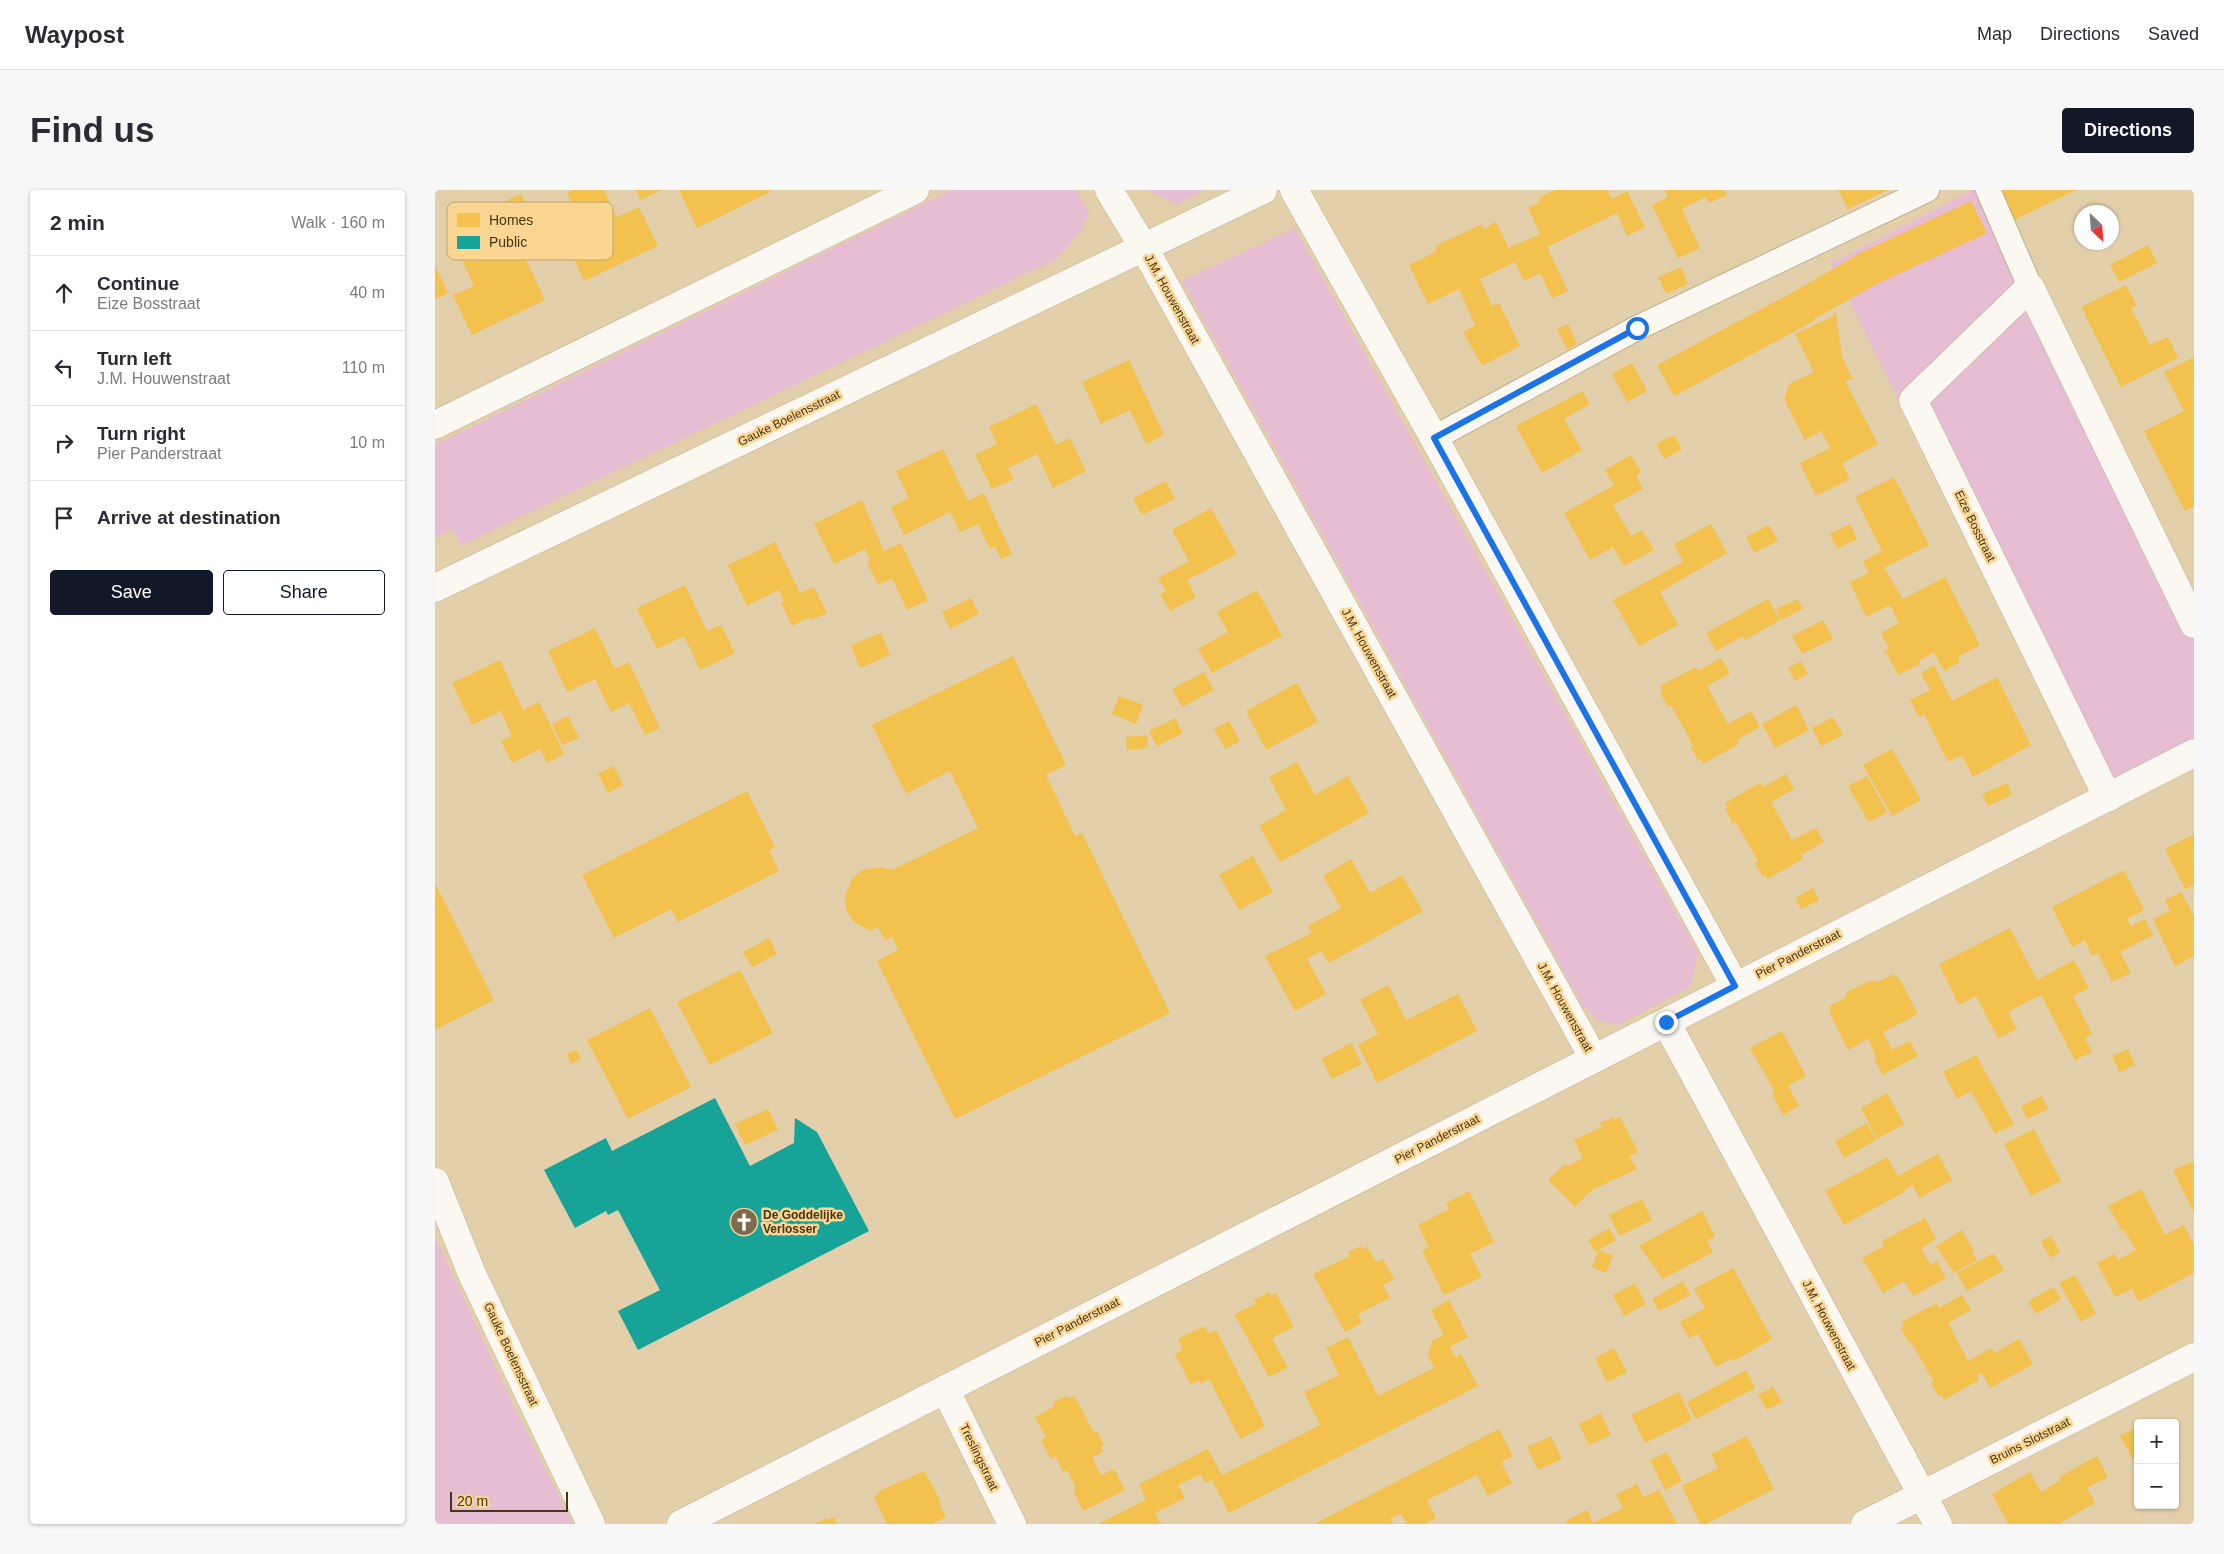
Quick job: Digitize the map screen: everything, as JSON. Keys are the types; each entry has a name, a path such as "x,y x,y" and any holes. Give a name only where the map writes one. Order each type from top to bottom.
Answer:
{"street":[{"path":"435,425 915,190"},
{"path":"1109,190 1143,248"},
{"name":"Gauke Boelensstraat","path":"435,588 1263,190"},
{"path":"1294,190 1434,438 1735,986"},
{"name":"J.M. Houwenstraat","path":"1143,248 1593,1059"},
{"path":"2030,287 2194,624"},
{"name":"Eize Bosstraat","path":"2030,287 1913,400 2107,798"},
{"name":"Pier Panderstraat","path":"681,1524 2194,753"},
{"name":"J.M. Houwenstraat","path":"1666,1022 1937,1524"},
{"name":"Gauke Boelensstraat","path":"435,1182 472,1274 591,1524"},
{"name":"Bruins Slotstraat","path":"1865,1524 2194,1356"},
{"name":"Treslingstraat","path":"945,1389 1012,1524"}],"lane":[{"path":"1434,438 1637,328 1927,190"},
{"path":"1988,190 2030,287"}],"shaded area":[{"path":"951,190 1076,190 1089,213 1082,229 1057,259 462,545 452,529 435,538 435,445"},
{"path":"1147,190 1205,190 1177,204"},
{"path":"1973,190 1978,190 2194,640 2194,744 2092,794 1831,263"},
{"path":"1295,228 1698,953 1690,987 1618,1025 1599,1021 1583,1006 1182,281"},
{"path":"437,1241 511,1400 573,1524 435,1524 435,1243"}],"building: Homes":[{"path":"573,190 604,190 610,202 571,202 567,193"},
{"path":"636,190 662,190 640,200"},
{"path":"679,190 769,190 770,192 697,228"},
{"path":"1554,190 1607,190 1612,199 1627,191 1645,227 1627,236 1617,213 1547,247 1568,291 1552,298 1540,273 1524,281 1515,262 1480,279 1492,306 1499,303 1520,346 1482,366 1463,332 1475,325 1459,289 1428,304 1409,265 1437,251 1435,246 1482,224 1484,229 1496,222 1509,248 1540,234 1528,208 1540,202 1539,198"},
{"path":"1665,190 1724,190 1727,195 1709,203 1706,197 1682,209 1700,248 1678,258 1652,205 1668,197"},
{"path":"1838,190 1888,190 1848,209"},
{"path":"1997,190 2076,190 2012,221"},
{"path":"521,194 525,202 504,202"},
{"path":"1971,201 1987,233 1877,284 1799,329 1674,396 1657,365 1797,290 1860,253"},
{"path":"639,207 658,246 584,281 575,260 613,260 613,209 617,217"},
{"path":"2148,245 2157,263 2119,282 2110,265"},
{"path":"462,260 526,260 545,300 472,335 453,295 474,286"},
{"path":"435,265 448,293 435,299"},
{"path":"1681,267 1688,284 1666,294 1658,277"},
{"path":"2126,285 2137,306 2131,308 2150,345 2168,337 2178,358 2121,387 2081,307"},
{"path":"1836,313 1842,357 1853,379 1845,381 1878,444 1842,463 1850,479 1816,496 1800,463 1830,448 1821,431 1805,440 1784,399 1789,384 1814,372 1795,334 1834,316 1833,314"},
{"path":"1568,324 1577,344 1567,349 1557,329"},
{"path":"2194,357 2194,506 2185,511 2144,431 2184,411 2164,372"},
{"path":"1129,360 1164,435 1146,444 1130,410 1101,424 1082,382"},
{"path":"1632,363 1647,391 1627,402 1612,374"},
{"path":"1583,391 1590,404 1564,419 1582,450 1542,473 1516,426"},
{"path":"1036,404 1056,445 1070,438 1086,471 1053,488 1037,454 1008,468 1014,479 992,489 975,455 997,444 989,427"},
{"path":"1674,435 1682,449 1664,459 1656,444"},
{"path":"943,449 968,501 984,493 1012,554 1001,559 995,546 990,549 978,524 960,532 950,512 904,535 891,507 909,498 896,471"},
{"path":"1631,455 1641,472 1636,476 1643,489 1613,505 1631,536 1642,530 1654,550 1624,566 1613,547 1590,560 1564,513 1614,485 1605,470"},
{"path":"1894,477 1929,545 1884,568 1903,599 1945,577 1980,645 1958,657 1960,662 1944,671 1934,652 1919,661 1920,664 1898,675 1886,652 1883,653 1883,651 1889,649 1881,633 1899,623 1890,605 1866,617 1850,582 1869,573 1863,561 1882,551 1855,497"},
{"path":"1166,481 1175,499 1142,515 1133,498"},
{"path":"862,500 884,551 901,543 928,600 907,610 892,578 878,585 867,562 870,560 865,549 834,564 814,524"},
{"path":"1211,508 1237,554 1187,580 1196,597 1170,611 1160,594 1166,591 1158,578 1189,561 1172,530"},
{"path":"1711,524 1727,553 1660,592 1678,625 1639,646 1613,600 1683,562 1674,544"},
{"path":"1850,524 1857,539 1837,549 1830,534"},
{"path":"1769,525 1778,541 1754,553 1746,537"},
{"path":"775,542 800,593 814,587 827,613 811,620 810,617 792,626 781,603 784,601 779,590 747,606 728,565"},
{"path":"685,585 707,631 721,625 735,653 700,670 684,636 657,649 637,608"},
{"path":"1257,590 1282,636 1212,673 1198,649 1228,632 1217,612"},
{"path":"971,598 979,614 950,629 942,612"},
{"path":"1768,599 1780,620 1745,640 1743,636 1716,651 1706,633"},
{"path":"1797,599 1803,609 1781,620 1776,609"},
{"path":"1823,620 1833,639 1802,654 1792,636"},
{"path":"595,628 615,669 629,662 660,728 645,735 629,703 611,712 595,679 567,692 548,651"},
{"path":"881,633 890,655 860,668 851,645"},
{"path":"1013,656 1066,765 1046,775 1075,836 1082,833 1170,1013 955,1119 877,961 898,950 892,937 885,940 878,927 870,931 853,921 846,909 845,896 852,879 862,870 880,867 892,870 978,828 950,771 906,794 872,725"},
{"path":"1721,658 1730,673 1707,686 1728,724 1751,711 1760,727 1737,740 1739,744 1703,764 1701,759 1698,760 1690,746 1693,745 1671,705 1668,707 1660,692 1663,691 1660,686 1696,667 1698,671"},
{"path":"500,660 523,710 539,702 564,754 547,763 540,749 512,763 501,741 512,736 501,711 472,725 452,683"},
{"path":"1801,661 1808,674 1795,681 1788,668"},
{"path":"1934,665 1952,701 1997,677 2031,745 1973,777 1962,755 1948,762 1924,714 1919,717 1910,700 1930,690 1921,673"},
{"path":"1204,672 1214,690 1182,707 1172,689"},
{"path":"1297,683 1318,722 1266,750 1246,711"},
{"path":"1119,696 1143,705 1136,724 1112,714"},
{"path":"1796,705 1809,730 1775,748 1762,724"},
{"path":"568,716 579,738 562,745 552,724"},
{"path":"1833,717 1843,735 1821,746 1812,728"},
{"path":"1175,718 1183,733 1157,746 1149,731"},
{"path":"1229,721 1240,741 1225,749 1214,729"},
{"path":"1147,735 1148,748 1127,750 1126,737"},
{"path":"1892,749 1921,800 1892,816 1863,765"},
{"path":"1297,762 1315,795 1348,776 1369,813 1280,862 1259,826 1286,810 1269,777"},
{"path":"614,766 623,785 608,793 598,774"},
{"path":"1786,774 1794,789 1771,802 1792,840 1816,828 1824,842 1801,855 1803,859 1768,879 1765,875 1763,877 1755,863 1758,861 1735,821 1733,823 1725,809 1727,807 1725,803 1760,783 1763,787"},
{"path":"1867,776 1887,812 1869,822 1848,786"},
{"path":"2007,783 2012,795 1988,806 1982,794"},
{"path":"747,791 775,847 769,851 779,871 678,922 671,909 614,938 582,875"},
{"path":"2194,834 2194,885 2185,889 2165,849"},
{"path":"1253,856 1273,892 1239,910 1219,875"},
{"path":"1351,859 1370,893 1402,875 1423,911 1329,963 1321,951 1307,959 1326,994 1295,1011 1265,956 1312,933 1308,926 1341,908 1323,876"},
{"path":"2124,870 2144,910 2127,919 2131,926 2145,919 2153,935 2120,952 2131,973 2112,982 2098,953 2092,956 2085,940 2072,947 2052,907"},
{"path":"435,883 494,1000 435,1030"},
{"path":"1813,888 1819,900 1801,909 1795,898"},
{"path":"2181,892 2194,916 2194,956 2175,966 2153,919 2170,911 2165,900"},
{"path":"2010,928 2037,980 2074,960 2089,988 2073,996 2092,1034 2085,1038 2092,1052 2075,1060 2041,995 2008,1012 2017,1029 1998,1038 1976,996 1959,1005 1939,964"},
{"path":"769,938 777,954 752,967 743,952"},
{"path":"740,970 773,1033 710,1065 677,1002"},
{"path":"1894,974 1896,977 1898,976 1918,1014 1883,1032 1892,1050 1910,1041 1918,1056 1882,1075 1868,1039 1848,1050 1829,1011 1831,1010 1829,1006 1845,998 1847,992 1872,980 1878,982"},
{"path":"1388,985 1406,1020 1458,994 1477,1031 1377,1083 1358,1045 1378,1034 1360,1000"},
{"path":"650,1008 691,1087 628,1119 587,1040"},
{"path":"1782,1031 1806,1076 1788,1086 1799,1106 1783,1115 1772,1094 1775,1092 1750,1048"},
{"path":"1351,1043 1362,1064 1332,1079 1321,1059"},
{"path":"2128,1049 2135,1065 2119,1072 2112,1056"},
{"path":"577,1050 581,1059 571,1064 567,1053"},
{"path":"1976,1055 2014,1124 1995,1134 1971,1091 1957,1099 1943,1072"},
{"path":"1887,1093 1904,1124 1877,1139 1861,1108"},
{"path":"2042,1096 2048,1109 2027,1119 2021,1106"},
{"path":"768,1109 778,1130 745,1145 735,1124"},
{"path":"1614,1117 1615,1120 1620,1117 1638,1152 1629,1156 1637,1169 1592,1190 1575,1207 1548,1180 1565,1164 1568,1166 1583,1158 1574,1140 1602,1127 1600,1123"},
{"path":"1867,1123 1876,1140 1844,1158 1835,1141"},
{"path":"2034,1129 2061,1181 2031,1196 2004,1144"},
{"path":"1938,1154 1952,1180 1919,1198 1913,1185 1905,1189 1906,1191 1844,1225 1825,1191 1887,1157 1898,1176"},
{"path":"2194,1161 2194,1213 2173,1170"},
{"path":"2141,1189 2165,1235 2184,1225 2194,1245 2194,1273 2138,1302 2132,1289 2115,1297 2097,1263 2115,1254 2118,1260 2136,1250 2124,1230 2122,1231 2108,1206"},
{"path":"1469,1191 1494,1242 1470,1254 1482,1277 1444,1295 1422,1251 1429,1247 1418,1225 1449,1209 1446,1203"},
{"path":"1642,1199 1652,1220 1620,1236 1609,1215"},
{"path":"1702,1211 1715,1236 1707,1241 1713,1252 1663,1279 1639,1246"},
{"path":"1925,1218 1936,1239 1921,1248 1930,1265 1937,1261 1946,1278 1913,1296 1904,1281 1883,1293 1862,1258 1884,1246 1882,1241"},
{"path":"1609,1228 1616,1240 1595,1252 1588,1240"},
{"path":"1962,1230 1977,1260 1954,1273 1936,1246"},
{"path":"2051,1236 2060,1252 2050,1258 2041,1241"},
{"path":"1361,1246 1362,1249 1367,1247 1376,1262 1383,1259 1394,1279 1383,1285 1390,1298 1358,1314 1362,1323 1345,1332 1313,1274 1350,1256 1348,1252"},
{"path":"1599,1250 1613,1256 1606,1273 1592,1267"},
{"path":"1994,1253 2004,1270 1967,1291 1957,1273"},
{"path":"1733,1268 1772,1339 1734,1361 1732,1358 1716,1367 1698,1334 1689,1338 1680,1322 1705,1308 1694,1289"},
{"path":"2075,1275 2096,1313 2081,1322 2059,1283"},
{"path":"1683,1281 1690,1295 1659,1311 1652,1299"},
{"path":"1635,1283 1646,1304 1624,1316 1613,1295"},
{"path":"2054,1287 2061,1299 2036,1314 2028,1301"},
{"path":"1269,1292 1271,1296 1276,1293 1294,1327 1272,1338 1288,1368 1269,1377 1234,1314 1256,1304 1254,1300"},
{"path":"1962,1295 1971,1310 1948,1323 1968,1361 1991,1348 1994,1353 2019,1339 2033,1364 1990,1388 1982,1373 1977,1376 1979,1380 1944,1400 1941,1396 1939,1397 1931,1383 1934,1382 1911,1342 1909,1343 1901,1328 1904,1327 1901,1322 1937,1303 1939,1308"},
{"path":"1449,1300 1468,1337 1450,1347 1455,1357 1461,1354 1478,1386 1229,1513 1212,1480 1205,1483 1201,1474 1178,1485 1185,1498 1155,1513 1161,1524 1098,1524 1146,1500 1139,1484 1208,1449 1222,1475 1320,1425 1304,1392 1339,1375 1326,1348 1348,1337 1378,1396 1434,1368 1428,1355 1432,1341 1444,1335 1431,1310"},
{"path":"1204,1326 1208,1333 1216,1330 1265,1426 1240,1439 1209,1379 1200,1384 1199,1380 1191,1385 1175,1354 1183,1350 1178,1339"},
{"path":"1614,1348 1627,1372 1607,1382 1595,1358"},
{"path":"1746,1370 1755,1388 1696,1419 1687,1402"},
{"path":"1773,1387 1782,1402 1767,1410 1758,1395"},
{"path":"1679,1392 1692,1420 1645,1443 1631,1415"},
{"path":"1066,1396 1071,1398 1075,1396 1093,1432 1097,1431 1104,1445 1101,1447 1103,1452 1092,1457 1101,1475 1114,1469 1125,1490 1083,1511 1073,1490 1076,1488 1067,1470 1063,1472 1056,1457 1051,1459 1041,1440 1046,1437 1035,1417 1053,1407 1054,1402"},
{"path":"1601,1413 1611,1435 1589,1445 1579,1424"},
{"path":"2134,1428 2134,1461 2120,1436"},
{"path":"1499,1429 1513,1456 1501,1462 1512,1483 1488,1496 1477,1475 1427,1500 1436,1518 1425,1524 1407,1524 1401,1514 1390,1519 1393,1524 1314,1524"},
{"path":"1551,1436 1562,1459 1538,1470 1527,1447"},
{"path":"1747,1436 1774,1489 1706,1524 1700,1524 1682,1486 1718,1468 1711,1454"},
{"path":"1667,1452 1682,1481 1665,1490 1650,1460"},
{"path":"2097,1456 2108,1477 2087,1488 2095,1503 2058,1524 2008,1524 1992,1494 2030,1472 2041,1492 2061,1480 2059,1477"},
{"path":"924,1471 941,1502 939,1503 946,1517 932,1524 887,1524 874,1497 878,1494 877,1492"},
{"path":"1637,1484 1643,1497 1659,1490 1677,1524 1567,1524 1566,1521 1587,1510 1593,1523 1623,1508 1616,1495"},
{"path":"834,1517 837,1524 815,1524 826,1518 827,1520"}],"building: Public":[{"name":"De Goddelijke Verlosser","path":"715,1098 750,1166 794,1143 795,1118 817,1132 869,1231 638,1350 618,1311 660,1290 618,1210 608,1215 606,1211 575,1228 544,1170 606,1138 612,1151"}],"place":[{"name":"De Goddelijke Verlosser","path":"744,1222"}],"route":[{"path":"1637,328 1434,438 1735,986 1666,1022"}]}
